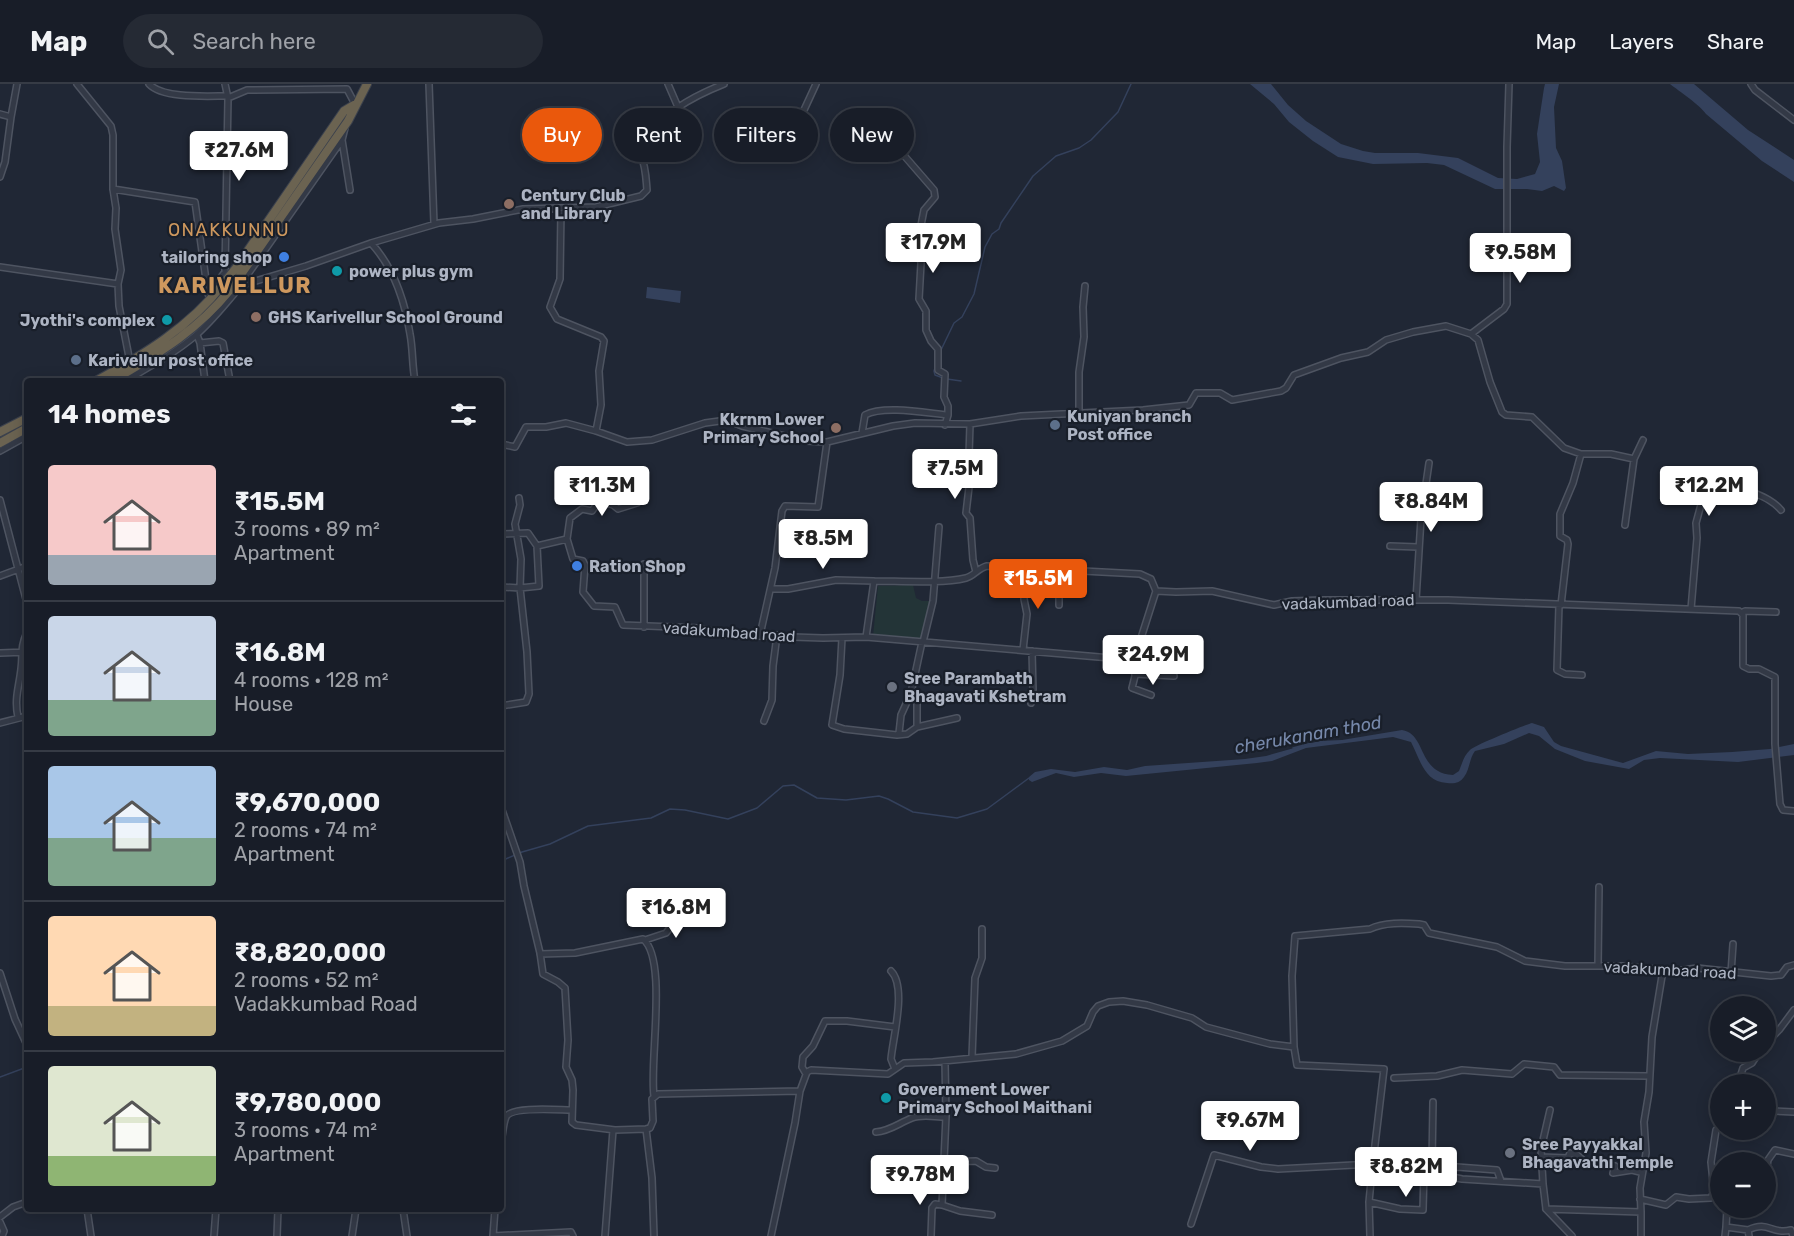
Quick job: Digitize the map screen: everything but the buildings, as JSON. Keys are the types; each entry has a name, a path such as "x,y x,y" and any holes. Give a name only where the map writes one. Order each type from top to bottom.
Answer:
{"highway":[{"path":"117,378 171,346 193,329 239,271 348,121 355,104 368,84"},
{"path":"239,271 344,111 355,104"},
{"path":"101,378 184,325 226,287"},
{"path":"0,432 24,420"},
{"path":"0,442 24,430"}],"street":[{"path":"0,177 5,162 10,117 17,84"},
{"path":"77,84 111,126 114,147 115,229 121,270 118,284 118,306 129,362"},
{"path":"149,84 153,88 168,93 228,97 248,90 346,89 355,104"},
{"path":"113,189 195,202 208,294 225,272 228,97 225,84"},
{"path":"429,84 434,224"},
{"path":"668,84 678,107"},
{"path":"240,286 434,224 481,218 523,209 596,207 641,196 647,190 646,175 641,156 636,148 637,143 661,118 695,95 724,84"},
{"path":"805,108 816,84"},
{"path":"1471,334 1506,307 1509,84"},
{"path":"1751,84 1755,90 1794,120"},
{"path":"0,114 10,117"},
{"path":"130,378 197,335 216,315 240,286 342,140 348,121"},
{"path":"342,140 350,190"},
{"path":"910,162 934,190 935,197 924,210 916,251 921,263 919,299 926,311 926,330 938,349 938,370 945,374 944,397 948,406 945,425"},
{"path":"561,209 560,279 550,307 557,319 601,337 604,341 599,372 601,405 596,431"},
{"path":"371,243 398,286 411,334 415,378"},
{"path":"0,267 118,284"},
{"path":"225,272 240,286"},
{"path":"1079,412 1079,372 1085,286"},
{"path":"504,445 515,447 526,427 546,427 566,423 627,442 652,440 705,423 727,420 742,426 806,441 827,442 915,423 970,424 1021,416 1143,410 1189,405 1196,393 1220,393 1232,400 1281,391 1286,388 1294,375 1341,358 1368,352 1386,340 1404,334 1446,326 1471,334 1478,340 1490,382 1502,412 1506,415 1532,417 1564,448 1581,454 1611,454 1635,459"},
{"path":"197,335 205,378"},
{"path":"200,343 219,341 223,343 229,378"},
{"path":"862,434 865,415 871,412 895,411 948,415"},
{"path":"970,424 971,470 966,513 970,518 976,572"},
{"path":"0,451 24,438"},
{"path":"1625,525 1635,459 1643,440"},
{"path":"760,635 771,589 781,532 782,511 785,506 818,507 827,442"},
{"path":"1581,454 1574,483 1558,519 1560,536 1567,540 1568,544 1560,605 1557,670 1565,674 1582,675"},
{"path":"1416,600 1418,547 1430,463"},
{"path":"1691,609 1697,538 1696,523 1709,475 1713,473 1734,480 1746,489 1762,495 1781,510"},
{"path":"504,706 526,702 529,693 520,588 521,559 515,524 520,505 519,498"},
{"path":"0,500 24,592"},
{"path":"537,546 567,539 570,518 582,509 592,511 598,501 613,505 618,509 638,503"},
{"path":"897,735 903,710 911,694 933,601 939,527"},
{"path":"504,534 528,533 537,546 539,586 520,588 504,586"},
{"name":"vadakumbad road","path":"567,539 573,559 585,563 583,592 594,606 615,607 623,625 699,628 727,635 866,637 1134,660"},
{"path":"1390,546 1418,547"},
{"path":"644,564 644,627"},
{"path":"771,589 788,589 836,580 966,578 987,566 1140,574 1151,579 1156,591 1134,660 1135,674 1132,688 1151,695"},
{"path":"0,576 24,567"},
{"path":"1023,650 1027,614 1024,599 1025,568"},
{"path":"1059,570 1059,605"},
{"path":"866,637 874,580"},
{"name":"vadakumbad road","path":"1156,591 1212,591 1274,605 1322,600 1416,600 1691,609 1742,613 1745,611 1776,612"},
{"path":"1742,613 1743,666 1749,669 1759,669 1774,677 1775,744 1781,808 1794,812"},
{"path":"764,721 772,700 772,666 777,635"},
{"path":"843,638 832,725 844,729 897,735 907,734 917,727 957,718"},
{"path":"1030,703 1033,692 1032,651"},
{"path":"0,653 24,652 15,704 18,717"},
{"path":"1135,674 1174,676"},
{"path":"911,694 917,699 917,727"},
{"path":"0,723 24,716"},
{"path":"504,815 520,862 543,974 565,988 568,1040 566,1067 572,1080 572,1122 576,1125 613,1130 650,1128 654,1096 652,1068 656,982 654,958 645,940"},
{"path":"1598,966 1599,887"},
{"path":"540,954 575,953 628,941 645,940 666,933 686,907"},
{"name":"vadakumbad road","path":"1294,1047 1292,976 1295,936 1370,929 1391,924 1419,924 1426,927 1429,933 1497,947 1525,961 1565,966 1676,971 1697,968 1777,976 1794,965"},
{"path":"972,1057 975,978 982,958 982,929"},
{"path":"1731,973 1733,944"},
{"path":"1641,1236 1641,1178 1646,1153 1644,1122 1652,1037 1663,970"},
{"path":"891,971 898,980 891,1059 895,1069"},
{"path":"0,973 15,1020 24,1039"},
{"path":"771,1236 800,1090 806,1074 811,1070 888,1074 904,1063 1016,1054 1062,1041 1087,1026 1098,1006 1123,1001 1181,1014 1206,1027 1270,1044 1294,1047 1295,1061 1299,1066 1384,1069 1369,1202 1370,1236"},
{"path":"1776,1033 1794,1010"},
{"path":"806,1074 802,1067 803,1057 813,1046 825,1020 895,1027"},
{"path":"942,1205 945,1061"},
{"path":"1741,1074 1743,1068 1753,1062"},
{"path":"1394,1078 1437,1076 1462,1070 1512,1074 1524,1064 1554,1067 1560,1075 1649,1076"},
{"path":"654,1096 658,1094 800,1090"},
{"path":"1433,1102 1432,1163 1437,1170 1448,1176 1543,1184"},
{"path":"504,1127 506,1117 510,1113 527,1110 571,1110"},
{"path":"1550,1110 1541,1149 1546,1209 1572,1236"},
{"path":"1776,1111 1794,1112"},
{"path":"876,1132 891,1129 919,1116 945,1117"},
{"path":"646,1129 652,1178 654,1236"},
{"path":"605,1236 613,1130"},
{"path":"1774,1152 1775,1150 1794,1154"},
{"path":"1541,1157 1568,1158 1570,1153 1584,1161 1615,1166 1613,1173 1632,1170 1640,1172"},
{"path":"1191,1224 1214,1155 1278,1169 1373,1167 1437,1170 1457,1167 1497,1170 1501,1181"},
{"path":"943,1162 976,1161 986,1167 995,1168"},
{"path":"1369,1202 1400,1209 1423,1210 1424,1170"},
{"path":"1640,1199 1666,1205 1676,1197 1710,1198"},
{"path":"0,1218 13,1207 24,1203"},
{"path":"931,1236 932,1208 935,1204 960,1211 992,1215"},
{"path":"1546,1209 1641,1212"},
{"path":"87,1212 91,1236"},
{"path":"214,1236 216,1212"},
{"path":"277,1236 278,1212"},
{"path":"352,1236 356,1212"},
{"path":"403,1212 407,1236"},
{"path":"495,1212 493,1236 571,1232 573,1236"},
{"path":"1725,1236 1726,1218"},
{"path":"0,1222 4,1232 2,1236"},
{"path":"1726,1227 1749,1233 1755,1226 1766,1226 1782,1232 1791,1230 1792,1236"}],"shaded area":[{"path":"913,585 916,598 922,601 932,601 922,640 873,636 878,586"}],"water":[{"path":"1250,84 1271,84 1288,105 1306,121 1341,144 1375,153 1418,153 1458,158 1498,178 1517,179 1535,174 1540,162 1537,134 1545,84 1559,84 1554,107 1556,148 1562,161 1566,188 1564,191 1554,186 1542,191 1495,189 1444,165 1373,164 1338,157 1289,122 1274,104"},
{"path":"1670,84 1694,84 1748,130 1794,160 1794,182 1762,161"},
{"path":"647,287 681,291 680,303 646,298"},
{"path":"1532,723 1544,727 1554,742 1561,746 1623,763 1656,751 1688,754 1732,752 1770,749 1794,744 1794,755 1738,762 1660,758 1644,760 1629,769 1585,761 1555,749 1539,736 1529,733 1504,744 1475,751 1462,779 1457,783 1450,783 1433,779 1420,762 1411,742 1393,737 1306,748 1272,761 1257,763 1126,776 1101,773 1074,777 1056,773 1032,782 1029,780 1035,772 1051,769 1075,772 1104,767 1127,770 1145,766 1245,759 1266,756 1319,741 1342,740 1402,730 1415,738 1433,768 1441,773 1453,775 1459,771 1466,754 1473,748"}],"waterway":[{"path":"940,352 954,323 962,317 974,294 985,247 1033,176 1056,156 1079,148 1091,140 1118,112 1131,84"},
{"path":"936,365 935,375 943,378"},
{"path":"947,379 961,381"},
{"name":"cherukanam thod","path":"1293,748 1312,743"},
{"name":"cherukanam thod","path":"504,860 550,844 588,826 651,818 670,809 728,819 757,808 783,786 794,785 817,798 846,800 879,796 913,812 957,818 987,809 1029,778"},
{"name":"cherukanam thod","path":"0,1077 24,1068"}],"place":[{"name":"Century Club and Library","path":"509,204"},
{"name":"tailoring shop","path":"284,257"},
{"name":"power plus gym","path":"337,271"},
{"name":"GHS Karivellur School Ground","path":"256,317"},
{"name":"Jyothi's complex","path":"167,320"},
{"name":"Karivellur post office","path":"76,360"},
{"name":"Kuniyan branch Post office","path":"1055,425"},
{"name":"Kkrnm Lower Primary School","path":"836,428"},
{"name":"Ration Shop","path":"577,566"},
{"name":"Sree Parambath Bhagavati Kshetram","path":"892,687"},
{"name":"Government Lower Primary School Maithani","path":"886,1098"},
{"name":"Sree Payyakkal Bhagavathi Temple","path":"1510,1153"}],"district":[{"name":"ONAKKUNNU","path":"229,230"},
{"name":"KARIVELLUR","path":"235,285"}]}
